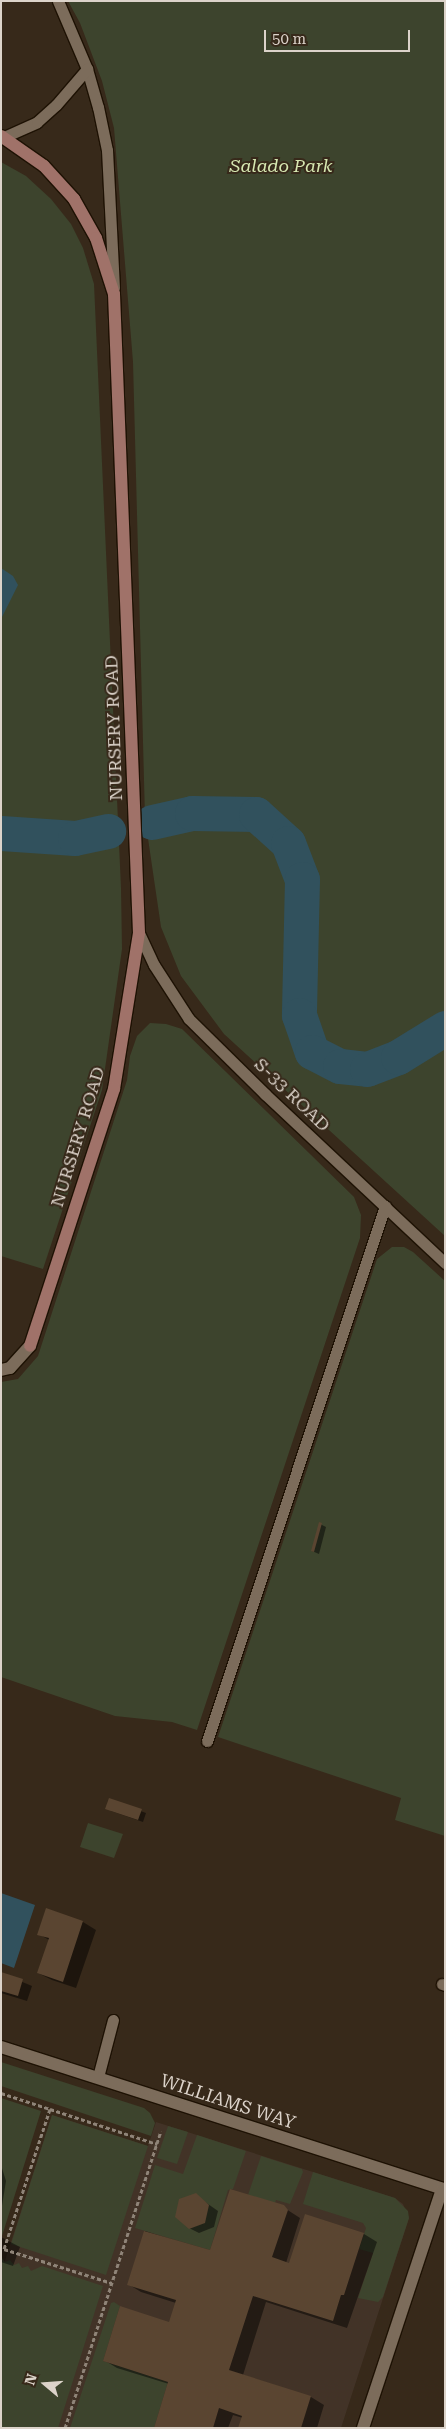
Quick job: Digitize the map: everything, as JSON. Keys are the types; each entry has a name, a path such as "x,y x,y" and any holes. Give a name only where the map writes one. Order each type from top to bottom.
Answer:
{"street":[{"name":"NURSERY ROAD","path":"1,1370 10,1368 30,1346 114,1089 139,933 114,294 96,238 74,199 44,166 3,136"},
{"name":"WILLIAMS WAY","path":"1,2047 444,2187"},
{"path":"363,2428 444,2187"}],"lane":[{"path":"58,1 87,69 98,107 107,150 114,294"},
{"path":"3,136 37,122 56,105 87,69"},
{"name":"S-33 ROAD","path":"139,933 154,966 189,1019 445,1263"},
{"path":"207,1741 385,1206"},
{"path":"98,2077 113,2020"}],"path":[{"path":"1,2093 157,2144"},
{"path":"50,2109 4,2249 112,2284"},
{"path":"65,2428 161,2131"}],"shaded area":[{"path":"52,2115 148,2146 156,2122 395,2198 403,2204 409,2218 341,2428 1,2428 1,2273"}],"green space":[{"name":"Salado Park","path":"68,1 445,1 445,1236 224,1034 181,976 161,927 145,818 133,362 114,128 102,81 80,23"},
{"path":"1,162 26,176 51,199 71,224 83,248 94,284 121,888 122,949 102,1090 43,1269 1,1256"},
{"path":"150,1023 166,1024 182,1029 354,1197 361,1215 360,1238 197,1730 172,1722 115,1716 1,1677 1,1382 18,1379 38,1356 127,1080 130,1056 137,1036"},
{"path":"392,1247 404,1247 413,1252 445,1281 445,1836 395,1820 401,1798 218,1737 377,1259"},
{"path":"88,1823 123,1834 114,1858 80,1847"},
{"path":"1,2062 144,2108 150,2113 155,2123 151,2136 1,2086"},
{"path":"1,2098 41,2111 2,2236 1,2235"},
{"path":"52,2115 148,2146 106,2275 11,2244"},
{"path":"168,2126 188,2132 177,2164 157,2158"},
{"path":"197,2135 246,2151 233,2189 228,2190 210,2250 135,2228 155,2165 183,2174"},
{"path":"261,2156 302,2169 303,2172 290,2204 276,2200 275,2203 248,2195"},
{"path":"313,2172 395,2198 408,2211 409,2218 383,2297 378,2302 358,2298 373,2253 359,2249 366,2228 363,2223 303,2204"},
{"path":"1,2257 5,2262 10,2260 14,2265 19,2263 22,2268 28,2266 31,2271 42,2266 103,2286 58,2428 1,2428"},
{"path":"114,2302 120,2306 103,2361 168,2382 154,2428 70,2428 111,2303"}],"water":[{"path":"1,568 13,576 18,585 1,619"},
{"path":"1,1893 35,1905 14,1968 1,1963"}],"building":[{"path":"319,1522 322,1523 314,1552 311,1551"},
{"path":"109,1798 142,1809 138,1820 105,1809"},
{"path":"46,1908 83,1921 63,1982 37,1973 49,1938 37,1935"},
{"path":"1,1972 23,1979 18,1996 1,1991"},
{"path":"230,2189 284,2205 288,2210 272,2257 289,2263 305,2214 364,2233 344,2295 341,2295 333,2321 253,2296 229,2370 311,2396 301,2428 238,2428 242,2416 219,2408 213,2428 154,2428 168,2382 103,2361 120,2306 169,2322 176,2300 127,2285 144,2231 210,2250"},
{"path":"196,2193 209,2205 205,2223 189,2229 175,2217 179,2199"}],"waterway":[{"path":"152,822 192,813 256,814 288,843 302,879 299,1015 312,1052 340,1066 367,1069 398,1057 445,1028"},
{"path":"1,833 75,838 108,831"}]}
